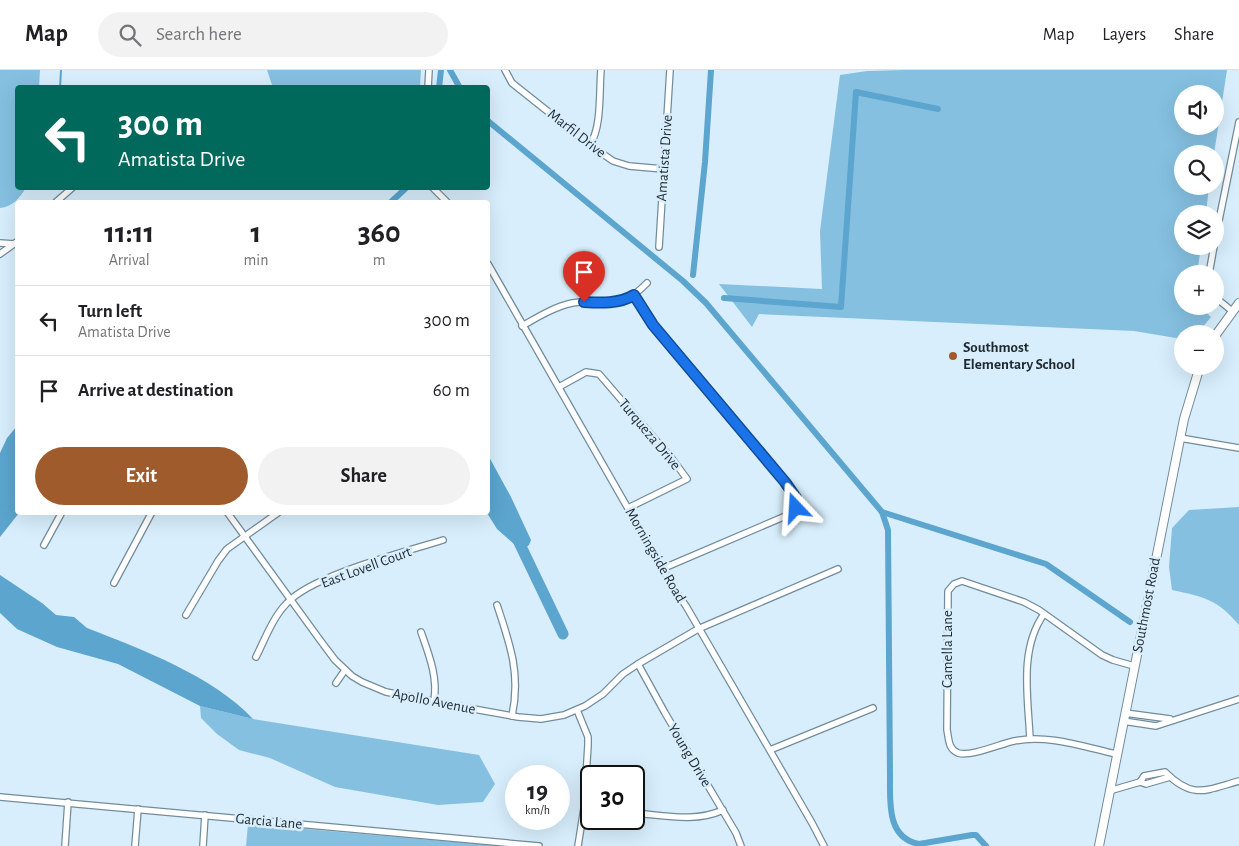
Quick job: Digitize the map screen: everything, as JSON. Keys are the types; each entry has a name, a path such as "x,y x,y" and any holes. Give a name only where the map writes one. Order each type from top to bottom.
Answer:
{"main road":[{"path":"1223,325 1239,304"},
{"name":"Southmost Road","path":"1099,846 1187,404 1197,375"}],"street":[{"path":"428,85 429,70"},
{"name":"Marfil Drive","path":"505,70 512,84 590,145 621,164 663,170"},
{"path":"590,145 597,127 601,70"},
{"name":"Amatista Drive","path":"659,246 670,70"},
{"path":"1222,205 1239,122"},
{"path":"58,200 70,190"},
{"path":"435,190 445,200"},
{"path":"0,243 15,243"},
{"path":"0,254 15,244"},
{"name":"Morningside Road","path":"490,268 824,846"},
{"path":"522,326 564,305 584,302 616,302 634,295 647,283"},
{"path":"634,295 653,325 716,398 796,498 796,508 788,515 664,568"},
{"path":"1224,305 1232,312"},
{"name":"Turqueza Drive","path":"558,387 586,372 599,374 687,479 628,508"},
{"path":"1180,438 1239,448"},
{"path":"44,545 60,515"},
{"path":"114,583 150,515"},
{"name":"Apollo Avenue","path":"229,515 320,640 345,670 362,682 386,692 512,716 541,719 564,715 595,700 623,674 698,628 838,569"},
{"path":"186,615 218,561 228,549 275,515"},
{"name":"East Lovell Court","path":"256,657 280,613 291,600 313,585 339,574 443,540"},
{"name":"Camella Lane","path":"1116,754 1055,741 1030,739 1017,740 964,754 954,751 951,747 947,730 948,595 950,587 957,582 966,582 1024,602 1102,655 1134,666"},
{"path":"497,605 516,676 515,702 512,716"},
{"path":"1030,739 1029,649 1033,632 1044,614"},
{"path":"421,632 434,674 436,689 434,701"},
{"name":"Young Drive","path":"638,664 664,713 723,810 741,846"},
{"path":"336,683 345,670"},
{"path":"1123,722 1156,726 1239,699"},
{"path":"770,750 873,708"},
{"path":"577,710 588,737 587,765"},
{"path":"1125,713 1162,720 1175,719"},
{"path":"1140,782 1144,776 1165,772 1191,791 1199,792 1239,781"},
{"path":"1153,774 1155,782"},
{"path":"1109,791 1140,782 1146,784 1170,777"},
{"name":"Garcia Lane","path":"0,797 539,846"},
{"path":"65,846 68,802"},
{"path":"135,846 138,809"},
{"path":"645,814 694,818 708,816 723,810"},
{"path":"203,846 205,815"},
{"path":"578,846 581,830"}],"shaded area":[{"path":"0,70 40,70 39,85 15,85 15,190 24,190 12,204 0,208"},
{"path":"267,70 421,70 420,85 272,85"},
{"path":"905,70 1227,70 1224,89 1224,85 1174,85 1174,135 1217,135 1215,145 1174,145 1174,195 1208,195 1207,205 1174,205 1174,255 1200,255 1198,265 1174,265 1174,315 1209,315 1211,317 1204,325 1174,325 1174,338 1134,331 759,314 752,327 719,284 822,289 820,231 840,75 867,71"},
{"path":"15,428 15,515 17,515 0,537 0,453 7,438"},
{"path":"490,459 531,540 529,545 522,551 497,529 488,515 490,515"},
{"path":"1239,507 1239,625 1217,604 1201,597 1172,590 1169,567 1172,528 1189,510"},
{"path":"0,575 42,603 56,615 74,617 87,628 153,655 197,677 237,704 253,719 200,706 118,664 57,647 17,629 0,613"},
{"path":"200,706 253,719 479,755 495,784 483,802 438,805 335,787 270,758 239,750 217,734 201,718"},
{"path":"248,824 500,846 246,846"}],"waterway":[{"path":"60,85 61,70"},
{"path":"439,85 441,70"},
{"path":"450,70 458,85"},
{"path":"693,275 705,162 711,70"},
{"path":"724,298 841,307 856,92 938,109"},
{"path":"490,123 683,281 706,303 882,512 888,530 890,798 892,818 901,835 919,844 976,835 986,846"},
{"path":"393,200 404,190"},
{"path":"882,512 1046,564 1130,622"},
{"path":"516,536 563,634"}],"place":[{"name":"Southmost Elementary School","path":"953,356"}],"route":[{"path":"584,302 616,302 634,295 653,325 785,482 796,498 796,508"}]}
